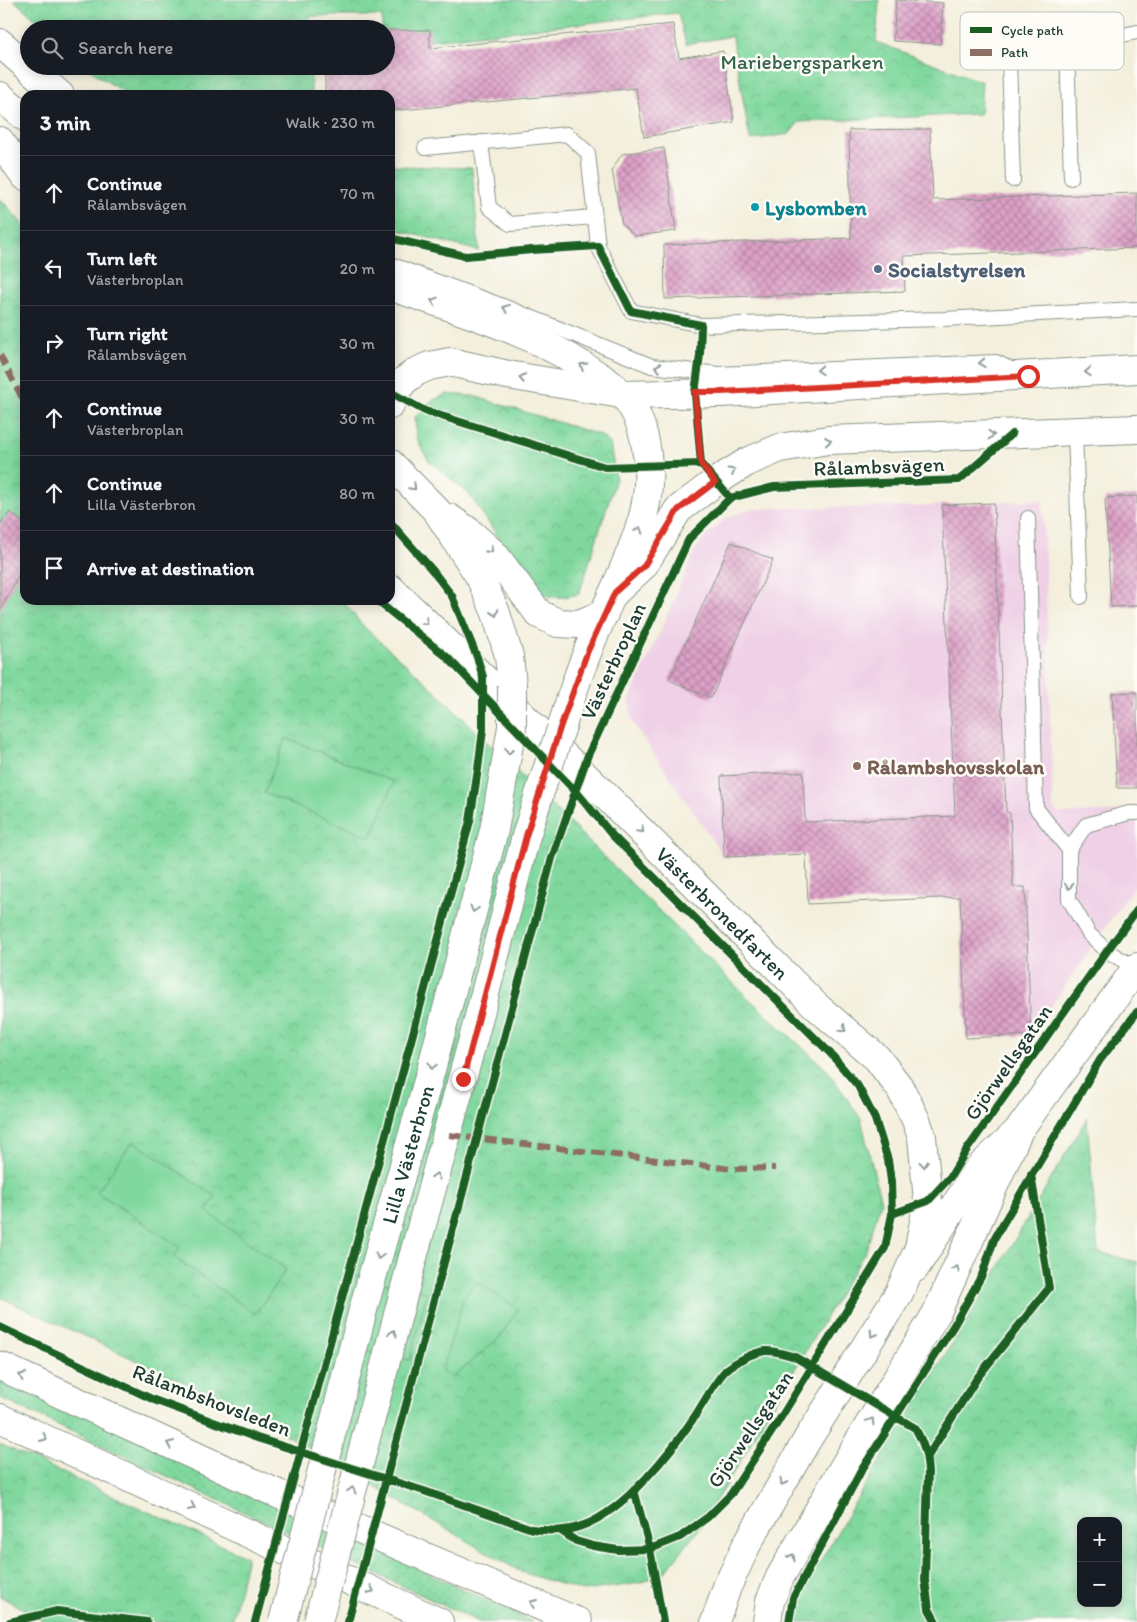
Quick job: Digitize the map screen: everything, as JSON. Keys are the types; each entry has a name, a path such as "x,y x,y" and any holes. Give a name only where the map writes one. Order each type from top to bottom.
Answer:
{"main road":[{"path":"0,43 20,60"},
{"path":"37,75 54,90"},
{"path":"0,96 20,113"},
{"path":"0,141 20,169"},
{"name":"Västerbroplan","path":"395,288 512,328 567,356 597,375 622,395 632,408 642,431 649,484 642,518 632,550 587,653 560,728"},
{"path":"395,392 405,380 416,372 429,366 450,362 508,375 622,395 720,392 1137,370"},
{"name":"Rålambsvägen","path":"609,603 644,566 678,510 715,482 747,462 780,448 828,440 1137,430"},
{"name":"Västerbroplan","path":"395,468 437,511 480,577 496,613 509,656 512,684"},
{"name":"Västerbroplan","path":"437,511 468,531 494,554 539,614 558,622 579,624 609,603"},
{"name":"Västerbronedfarten","path":"395,593 606,796 816,1006 877,1058 900,1088 922,1137 928,1201 919,1248 899,1293"},
{"name":"Lilla Västerbron","path":"283,1622 364,1306 431,1070 494,830 512,728 512,684"},
{"name":"Lilla Västerbron","path":"318,1622 412,1260 463,1079 526,836 560,728"},
{"name":"Gjörwellsgatan","path":"716,1622 727,1587 747,1544 807,1440 979,1168 1019,1130 1137,968"},
{"name":"Gjörwellsgatan","path":"767,1622 770,1601 780,1578 846,1463 936,1314 1019,1130"},
{"path":"0,1366 278,1494 578,1622"},
{"path":"0,1418 439,1622"}],"lane":[{"path":"1124,35 1137,32"},
{"path":"1009,70 1013,180"},
{"path":"1068,70 1071,178"},
{"path":"425,148 567,134 588,153 598,246 631,311 701,325 943,320 1137,309"},
{"path":"481,142 489,207 510,224 594,217"},
{"path":"395,266 503,306 652,366 718,374 996,362 1028,376"},
{"path":"1076,432 1081,597"},
{"path":"1028,518 1036,808 1069,850"},
{"path":"1137,813 1129,813 1086,825 1069,850 1069,899 1089,934 1107,950 1137,968"}],"shaded area":[{"name":"Rålambshovsskolan","path":"1043,500 1053,808 1059,814 1137,810 1137,882 1031,1035 966,1038 960,898 808,904 806,855 724,857 633,723 629,702 695,551 708,534 725,519 746,510 773,508 902,507"}],"green space":[{"name":"Mariebergsparken","path":"14,0 879,0 876,42 982,82 980,114 799,122 789,134 750,140 732,36 686,44 678,13 395,44 395,20 382,20 382,16 309,16 309,20 36,20"},
{"path":"97,75 311,75 311,90 120,90"},
{"path":"395,166 472,168 479,251 395,229"},
{"path":"0,198 20,221 20,605 346,605 364,627 429,685 749,999 828,1071 861,1119 881,1202 866,1250 700,1528 665,1572 640,1583 583,1591 521,1572 245,1411 0,1297"},
{"path":"447,394 473,396 600,435 610,443 616,479 579,594 555,597 545,595 534,589 468,493 429,461 417,440 415,417 431,401"},
{"path":"286,738 394,782 371,837 264,793"},
{"path":"1087,1118 1098,1252 1137,1262 1137,1622 796,1622 801,1598 861,1492 994,1275"},
{"path":"133,1141 216,1197 206,1211 286,1270 255,1314 174,1257 180,1247 97,1192"},
{"path":"350,1275 427,1292 410,1360 337,1344"},
{"path":"476,1281 518,1309 499,1338 453,1377 442,1371 463,1300"},
{"path":"0,1374 533,1622 479,1622 0,1398"},
{"path":"0,1444 247,1557 232,1622 46,1622 0,1596"}],"building":[{"path":"896,0 943,3 940,44 893,41"},
{"path":"673,24 679,58 723,51 734,122 644,137 636,88 395,111 395,90 325,90 325,75 395,75 395,30 430,30 430,48"},
{"path":"930,129 933,200 1137,193 1137,248 904,256 905,291 665,299 664,245 851,238 849,130"},
{"path":"664,148 676,231 635,236 622,224 612,170 622,154"},
{"path":"1137,496 1137,606 1111,607 1105,498"},
{"path":"994,503 1006,812 1010,813 1013,887 1025,887 1031,1035 966,1038 960,897 808,904 806,854 724,857 721,776 803,772 805,822 955,816 942,505"},
{"path":"10,512 20,520 20,572 0,612 0,524"},
{"path":"731,542 773,560 711,698 669,680"},
{"path":"1137,692 1137,788 1117,788 1112,693"}],"marked path":[{"path":"0,355 20,394"},
{"path":"449,1135 732,1169 775,1168"}],"cycle path":[{"path":"395,239 465,256 598,246 631,311 701,325 700,355 695,393 701,464 730,498"},
{"path":"395,395 425,411 605,467 701,464"},
{"path":"730,498 774,487 959,480 1012,434"},
{"path":"348,1622 552,858 588,755 689,539 730,498"},
{"path":"255,1622 470,821 483,730 483,677 477,657 452,596 395,528"},
{"path":"382,605 447,657 580,796 612,835 830,1053 858,1086 875,1119 888,1160 892,1214 885,1248 778,1422 731,1494 708,1517 680,1537 650,1549 618,1550 593,1546 576,1541 561,1531"},
{"path":"892,1214 928,1201 951,1176 966,1151 1137,910"},
{"path":"789,1622 793,1598 861,1471 954,1325 982,1275 995,1237 1100,1060 1137,1012"},
{"path":"928,1456 977,1378 1049,1288 1031,1174"},
{"name":"Rålambshovsleden","path":"0,1327 154,1400 257,1438 424,1491 532,1529 552,1530 565,1530 584,1525 615,1507 631,1493 673,1446 719,1378 731,1366 750,1355 765,1351 795,1357 915,1428 921,1439 927,1460 928,1472 925,1580 929,1609 936,1622"},
{"path":"634,1490 650,1549 663,1622"},
{"path":"10,1622 57,1611 147,1622"}],"place":[{"name":"Lysbomben","path":"755,207"},
{"name":"Socialstyrelsen","path":"878,269"},
{"name":"Rålambshovsskolan","path":"857,766"}],"route":[{"path":"463,1079 526,836 560,728 587,653 615,592 644,566 678,510 715,482 701,464 695,392 1028,376"}]}
